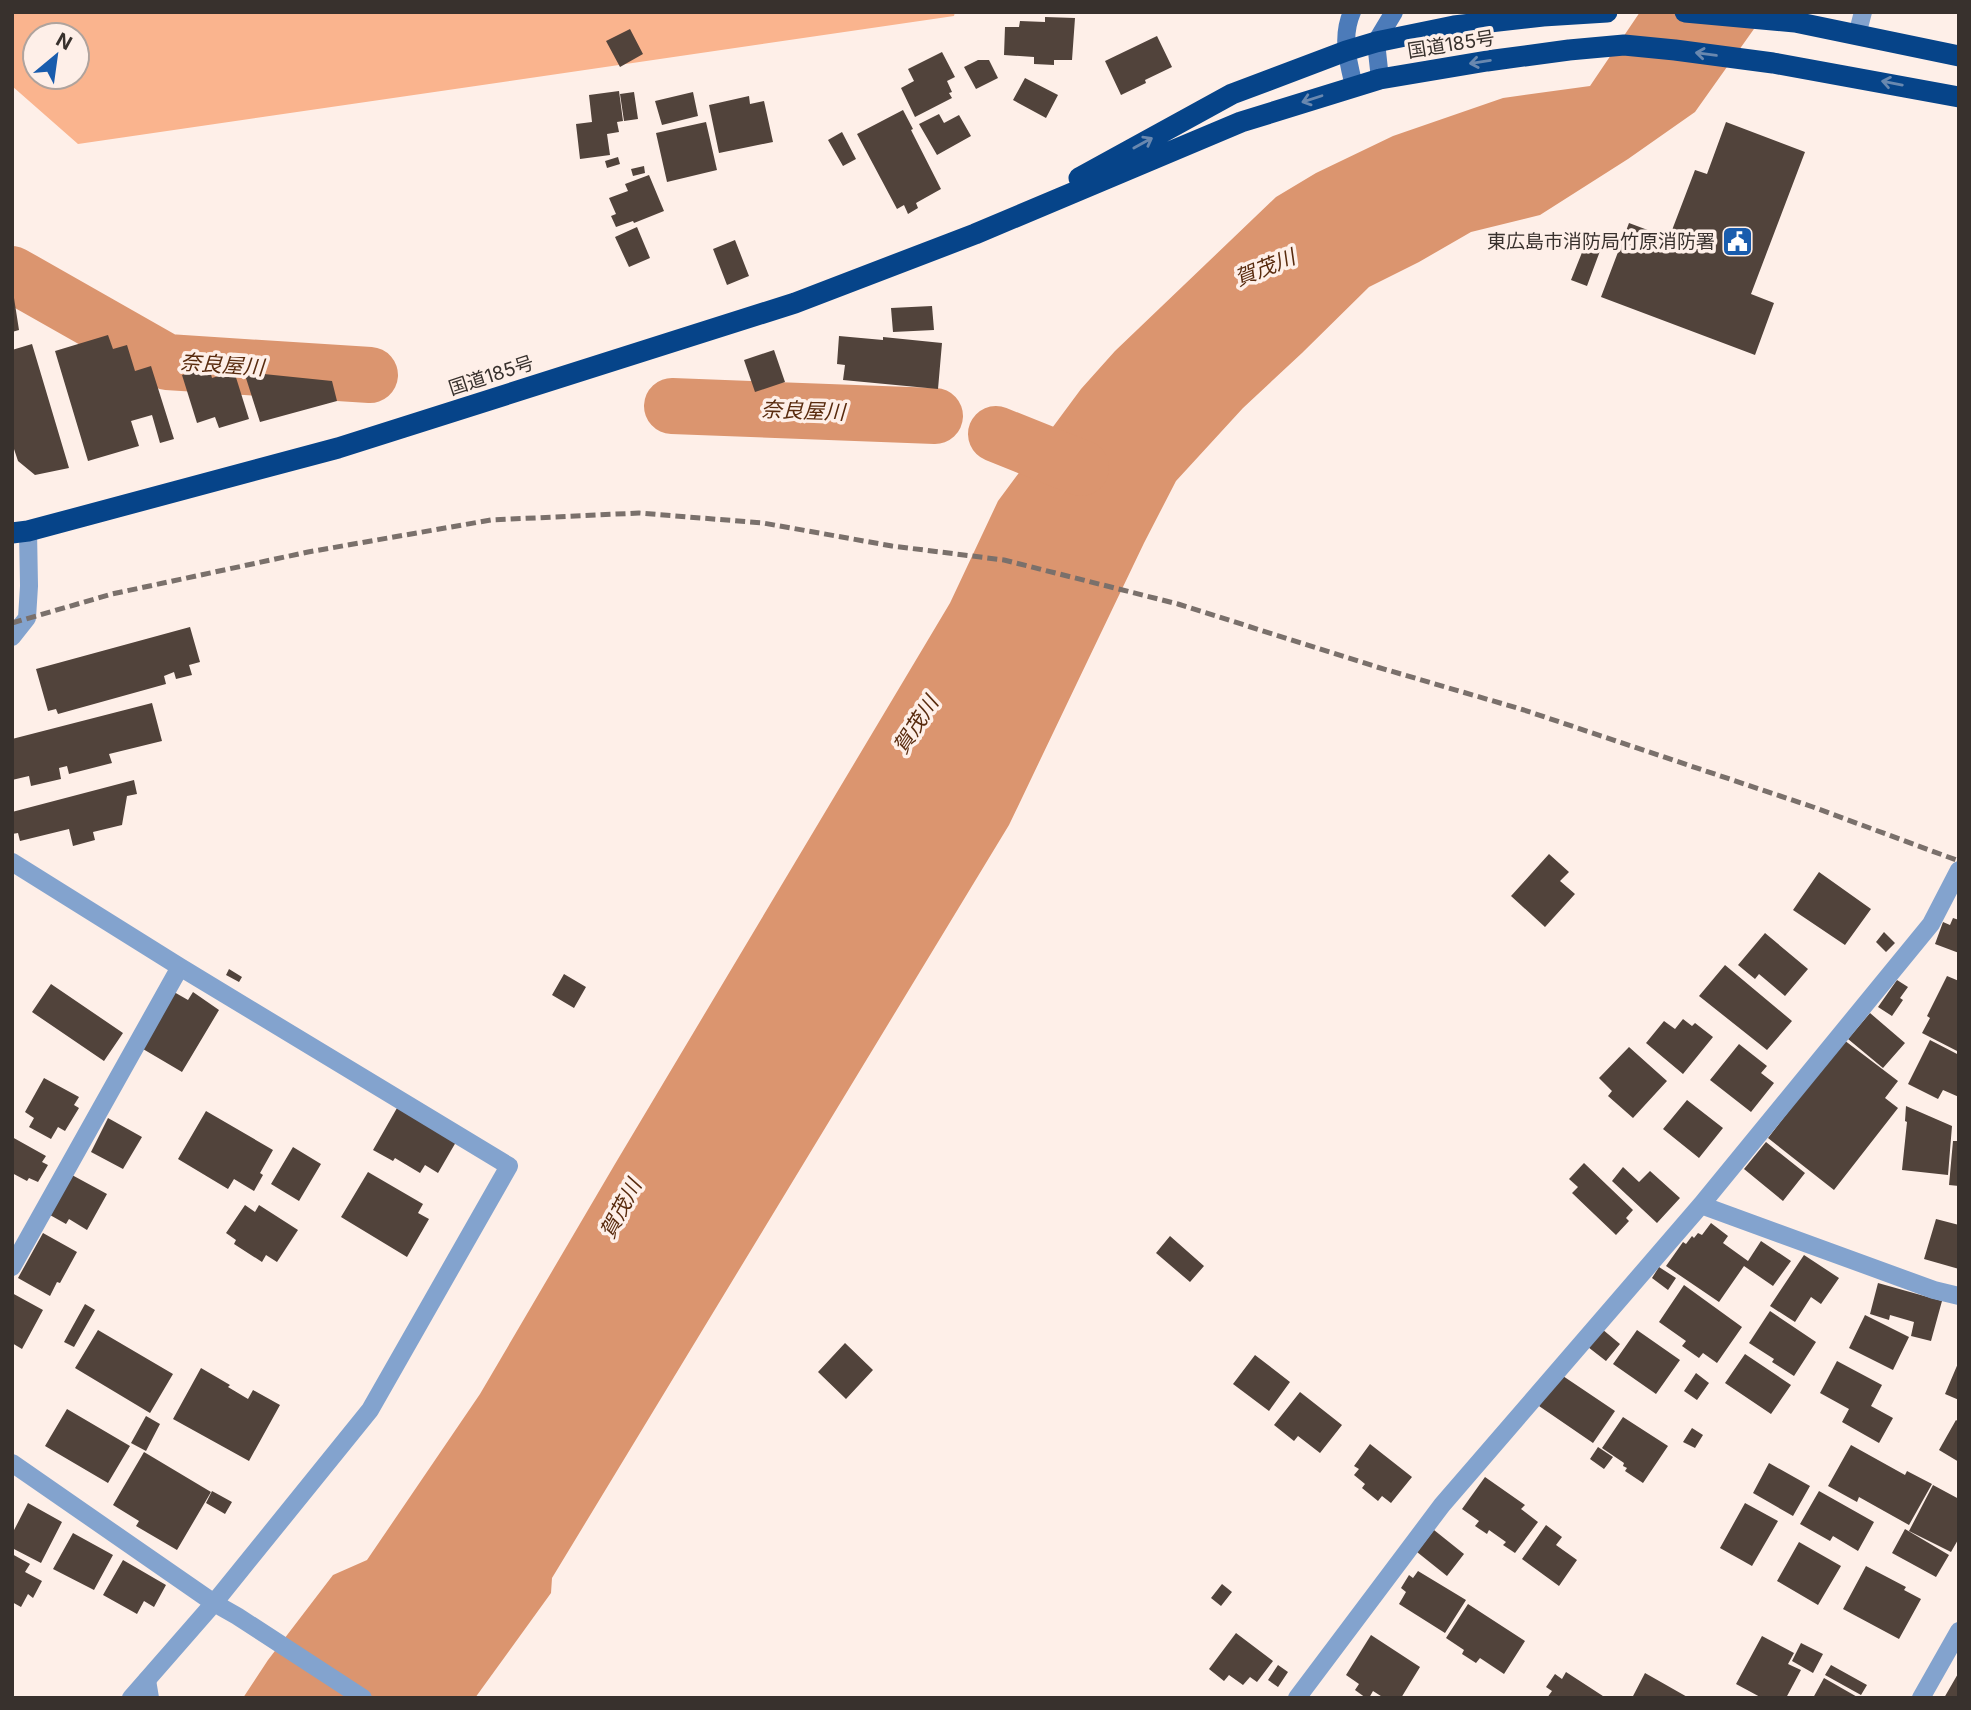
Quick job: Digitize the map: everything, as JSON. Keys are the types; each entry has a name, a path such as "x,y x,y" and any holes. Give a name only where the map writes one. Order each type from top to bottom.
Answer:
{"highway":[{"name":"国道185号","path":"975,234 1231,94 1346,51 1454,26 1607,12"},
{"path":"1685,12 1796,22 1959,56"},
{"name":"国道185号","path":"20,532 351,444 795,303 975,234 1241,122 1380,79 1555,52 1624,45 1773,63 1959,97"}],"street":[{"path":"1352,12 1347,25 1346,51 1353,86"},
{"path":"1380,79 1376,42 1394,12"},
{"path":"1857,35 1863,12"},
{"path":"12,636 27,618 29,586 20,532"},
{"path":"12,862 509,1166 370,1410 148,1689 131,1698"},
{"path":"1297,1698 1442,1505 1702,1205 1931,924 1959,870"},
{"path":"12,1267 180,967"},
{"path":"1702,1205 1934,1290 1959,1296"},
{"path":"12,1463 214,1604 237,1616 363,1698"},
{"path":"1921,1698 1959,1631"}],"shaded area":[{"path":"12,12 955,12 954,16 78,144 12,86"}],"water":[{"name":"賀茂川","path":"1640,12 1766,12 1695,112 1540,215 1471,232 1369,287 1243,408 1176,481 1009,825 552,1578 551,1593 475,1698 243,1698 268,1660 333,1575 367,1560 480,1394 950,603 998,501 1081,389 1115,351 1276,197 1316,173 1393,136 1503,98 1590,86"}],"building":[{"path":"1045,17 1075,18 1072,60 1054,60 1054,65 1034,64 1034,57 1004,55 1005,27 1019,27 1020,21 1045,22"},
{"path":"630,29 643,54 620,67 606,41"},
{"path":"1157,36 1172,67 1121,95 1105,61"},
{"path":"942,52 955,77 947,81 952,98 915,117 901,88 914,81 908,69"},
{"path":"978,60 989,60 998,78 976,89 964,67"},
{"path":"1025,78 1058,95 1046,118 1013,100"},
{"path":"619,91 623,121 617,122 619,132 607,134 610,155 580,159 576,124 592,122 589,95"},
{"path":"634,92 638,119 624,121 620,94"},
{"path":"693,92 698,116 662,125 655,101"},
{"path":"749,96 750,104 764,101 773,142 719,153 709,105"},
{"path":"903,110 941,189 916,203 918,208 908,214 904,205 897,209 857,134"},
{"path":"939,114 944,123 959,115 971,136 937,155 919,124"},
{"path":"706,122 717,170 667,182 656,133"},
{"path":"1726,122 1805,152 1751,294 1774,303 1755,355 1601,297 1629,223 1669,238 1695,170 1707,174"},
{"path":"842,132 856,159 843,166 828,140"},
{"path":"618,157 620,164 607,168 605,161"},
{"path":"644,166 645,173 633,176 631,169"},
{"path":"649,175 664,211 616,227 611,216 616,214 609,198 628,191 625,184"},
{"path":"637,227 650,258 629,267 615,237"},
{"path":"735,240 749,276 727,285 713,249"},
{"path":"1585,245 1600,251 1587,286 1571,280"},
{"path":"12,298 19,330 12,332"},
{"path":"932,306 934,330 893,332 891,308"},
{"path":"108,335 113,349 127,345 135,371 151,366 174,439 160,443 152,415 131,421 139,446 88,461 55,351"},
{"path":"839,336 942,343 938,389 843,380 845,365 837,364"},
{"path":"32,344 69,468 35,475 18,461 12,443 12,350"},
{"path":"774,350 785,382 755,392 744,360"},
{"path":"209,367 212,378 234,371 249,419 219,428 215,417 197,423 182,375"},
{"path":"254,373 332,381 337,401 260,422 245,375"},
{"path":"190,627 200,662 189,665 192,675 176,679 174,672 164,676 166,684 58,714 56,709 48,711 36,669"},
{"path":"152,703 162,741 109,754 112,763 69,774 67,766 59,768 61,779 31,786 29,776 12,780 12,739"},
{"path":"134,780 137,794 127,796 122,825 93,832 95,840 73,846 69,829 20,841 18,833 12,834 12,812"},
{"path":"1549,854 1569,872 1560,881 1575,894 1545,927 1511,896"},
{"path":"1819,872 1871,909 1845,945 1793,910"},
{"path":"1953,918 1959,920 1959,953 1935,944 1943,922 1950,925"},
{"path":"1884,932 1895,943 1886,952 1876,942"},
{"path":"1765,933 1808,969 1785,996 1759,974 1755,979 1738,965"},
{"path":"1725,965 1792,1021 1767,1050 1699,996"},
{"path":"229,969 242,977 239,982 226,975"},
{"path":"564,974 586,987 574,1008 552,995"},
{"path":"1947,976 1959,981 1959,1052 1922,1033 1930,1018 1927,1016"},
{"path":"1897,980 1908,987 1892,1016 1878,1007"},
{"path":"51,984 123,1033 104,1061 32,1012"},
{"path":"174,992 188,1000 193,992 219,1010 182,1072 143,1049"},
{"path":"1870,1013 1905,1043 1883,1068 1848,1039"},
{"path":"1683,1019 1692,1026 1695,1023 1713,1037 1683,1074 1646,1043 1664,1021 1675,1029"},
{"path":"1844,1040 1898,1081 1885,1098 1898,1108 1834,1190 1768,1138"},
{"path":"1930,1040 1959,1055 1959,1097 1943,1090 1938,1099 1908,1084"},
{"path":"1739,1044 1767,1066 1761,1073 1774,1083 1751,1112 1710,1080"},
{"path":"1629,1047 1667,1081 1633,1118 1608,1096 1612,1091 1599,1078"},
{"path":"44,1078 79,1097 74,1105 79,1108 65,1131 58,1127 51,1139 29,1127 34,1118 25,1112"},
{"path":"1687,1100 1723,1128 1699,1158 1663,1129"},
{"path":"1906,1106 1952,1126 1948,1175 1902,1170"},
{"path":"397,1108 456,1142 438,1173 425,1165 420,1173 395,1158 393,1161 373,1150"},
{"path":"206,1111 273,1150 260,1173 263,1175 254,1191 234,1179 228,1189 178,1159"},
{"path":"108,1118 142,1137 123,1169 91,1152"},
{"path":"12,1137 46,1156 42,1162 48,1165 38,1182 29,1178 27,1181 12,1173"},
{"path":"1953,1141 1959,1141 1959,1186 1949,1185"},
{"path":"1766,1142 1805,1173 1783,1201 1744,1169"},
{"path":"293,1147 321,1164 299,1201 271,1184"},
{"path":"1584,1163 1633,1210 1626,1218 1629,1221 1616,1235 1572,1193 1578,1187 1569,1179"},
{"path":"1623,1167 1639,1182 1650,1171 1680,1198 1657,1223 1612,1181"},
{"path":"368,1172 423,1204 418,1213 429,1219 407,1257 341,1217"},
{"path":"72,1175 107,1194 87,1230 69,1219 66,1224 50,1215"},
{"path":"245,1205 255,1212 259,1205 298,1230 277,1262 266,1255 262,1262 234,1244 236,1240 226,1233"},
{"path":"1936,1219 1959,1225 1959,1269 1924,1259"},
{"path":"1711,1223 1728,1236 1723,1243 1748,1261 1761,1241 1791,1261 1773,1286 1744,1266 1719,1302 1666,1266 1683,1242 1686,1244 1698,1233 1702,1235"},
{"path":"43,1233 77,1252 50,1296 18,1278"},
{"path":"1170,1236 1204,1266 1190,1282 1156,1253"},
{"path":"1804,1255 1839,1278 1821,1304 1811,1297 1795,1322 1770,1306"},
{"path":"1659,1267 1676,1278 1668,1290 1652,1278"},
{"path":"1878,1283 1942,1301 1931,1341 1911,1336 1914,1322 1890,1315 1889,1320 1870,1314"},
{"path":"1684,1285 1742,1327 1717,1363 1703,1353 1699,1358 1682,1346 1686,1341 1659,1322"},
{"path":"12,1293 43,1310 22,1349 12,1343"},
{"path":"85,1304 95,1310 74,1347 64,1342"},
{"path":"1770,1311 1816,1342 1794,1376 1749,1343"},
{"path":"1865,1315 1909,1337 1893,1370 1849,1348"},
{"path":"1602,1329 1620,1344 1606,1361 1588,1347"},
{"path":"98,1330 173,1374 150,1413 75,1368"},
{"path":"1637,1330 1680,1360 1656,1394 1613,1364"},
{"path":"845,1343 873,1370 846,1399 818,1372"},
{"path":"1745,1354 1791,1385 1771,1414 1725,1383"},
{"path":"1255,1355 1290,1382 1269,1411 1233,1384"},
{"path":"1837,1361 1882,1385 1871,1406 1893,1418 1879,1443 1842,1422 1849,1409 1820,1393"},
{"path":"1959,1361 1959,1400 1945,1394"},
{"path":"201,1368 248,1399 253,1390 280,1405 249,1461 173,1419"},
{"path":"1696,1373 1709,1383 1697,1400 1684,1391"},
{"path":"1560,1374 1615,1411 1593,1443 1539,1406"},
{"path":"1300,1392 1342,1425 1320,1453 1298,1436 1294,1441 1274,1425"},
{"path":"67,1409 130,1446 108,1483 45,1446"},
{"path":"146,1416 160,1424 146,1451 131,1443"},
{"path":"1623,1417 1668,1446 1643,1483 1625,1471 1627,1468 1623,1466 1624,1463 1602,1448"},
{"path":"1956,1420 1959,1422 1959,1462 1939,1450"},
{"path":"1692,1428 1703,1435 1695,1448 1683,1442"},
{"path":"1370,1444 1412,1477 1391,1503 1382,1496 1378,1501 1362,1488 1365,1484 1354,1475 1359,1469 1354,1466"},
{"path":"1851,1445 1905,1475 1907,1471 1932,1484 1909,1525 1859,1497 1857,1502 1828,1486"},
{"path":"1598,1447 1613,1457 1604,1469 1590,1459"},
{"path":"144,1452 211,1492 177,1550 136,1526 139,1521 113,1505"},
{"path":"1769,1463 1810,1486 1793,1516 1753,1493"},
{"path":"1485,1477 1525,1505 1521,1509 1538,1522 1515,1553 1503,1545 1506,1542 1489,1530 1487,1534 1475,1526 1479,1521 1462,1509"},
{"path":"1933,1485 1959,1499 1959,1538 1951,1552 1909,1531"},
{"path":"212,1491 232,1502 225,1514 206,1503"},
{"path":"1819,1491 1874,1522 1858,1551 1833,1536 1830,1541 1800,1524"},
{"path":"28,1503 62,1522 41,1563 12,1548 12,1534"},
{"path":"1745,1503 1778,1521 1752,1566 1720,1548"},
{"path":"1546,1525 1562,1537 1556,1545 1577,1560 1559,1586 1522,1559"},
{"path":"1905,1529 1949,1555 1936,1577 1892,1553"},
{"path":"1434,1530 1464,1554 1447,1576 1417,1552"},
{"path":"73,1533 113,1555 94,1590 53,1569"},
{"path":"1799,1542 1841,1566 1818,1605 1777,1581"},
{"path":"12,1554 30,1564 25,1572 42,1581 33,1598 28,1594 21,1607 12,1602"},
{"path":"123,1560 166,1585 154,1607 144,1601 137,1614 103,1595"},
{"path":"1866,1566 1906,1587 1904,1590 1921,1599 1899,1639 1843,1609"},
{"path":"1418,1571 1466,1600 1445,1633 1399,1604 1406,1592 1401,1588 1409,1575 1413,1578"},
{"path":"1222,1584 1232,1592 1221,1606 1211,1598"},
{"path":"1468,1604 1525,1641 1504,1674 1480,1658 1476,1663 1462,1654 1464,1650 1446,1638"},
{"path":"1236,1633 1273,1661 1257,1682 1250,1677 1243,1685 1229,1675 1224,1681 1209,1669"},
{"path":"1371,1635 1420,1667 1401,1698 1384,1698 1373,1691 1369,1698 1366,1698 1355,1690 1359,1684 1346,1675"},
{"path":"1762,1636 1794,1653 1788,1664 1801,1670 1786,1698 1762,1698 1736,1684"},
{"path":"1801,1643 1823,1654 1813,1673 1792,1661"},
{"path":"1278,1665 1288,1672 1278,1687 1268,1680"},
{"path":"1831,1665 1867,1685 1861,1695 1825,1675"},
{"path":"1566,1672 1606,1698 1547,1698 1552,1691 1546,1687 1555,1674 1562,1679"},
{"path":"1959,1672 1959,1698 1944,1698"},
{"path":"1645,1673 1689,1698 1632,1698"},
{"path":"1824,1678 1859,1698 1813,1698"}],"waterway":[{"name":"奈良屋川","path":"12,274 167,362 370,375"},
{"name":"奈良屋川","path":"672,406 935,416"},
{"name":"奈良屋川","path":"996,434 1081,468"}],"railway":[{"path":"12,623 112,594 308,552 491,520 639,513 763,523 892,546 1004,560 1178,604 1524,710 1813,807 1959,861"}],"place":[{"name":"東広島市消防局竹原消防署","path":"1738,241"}]}
